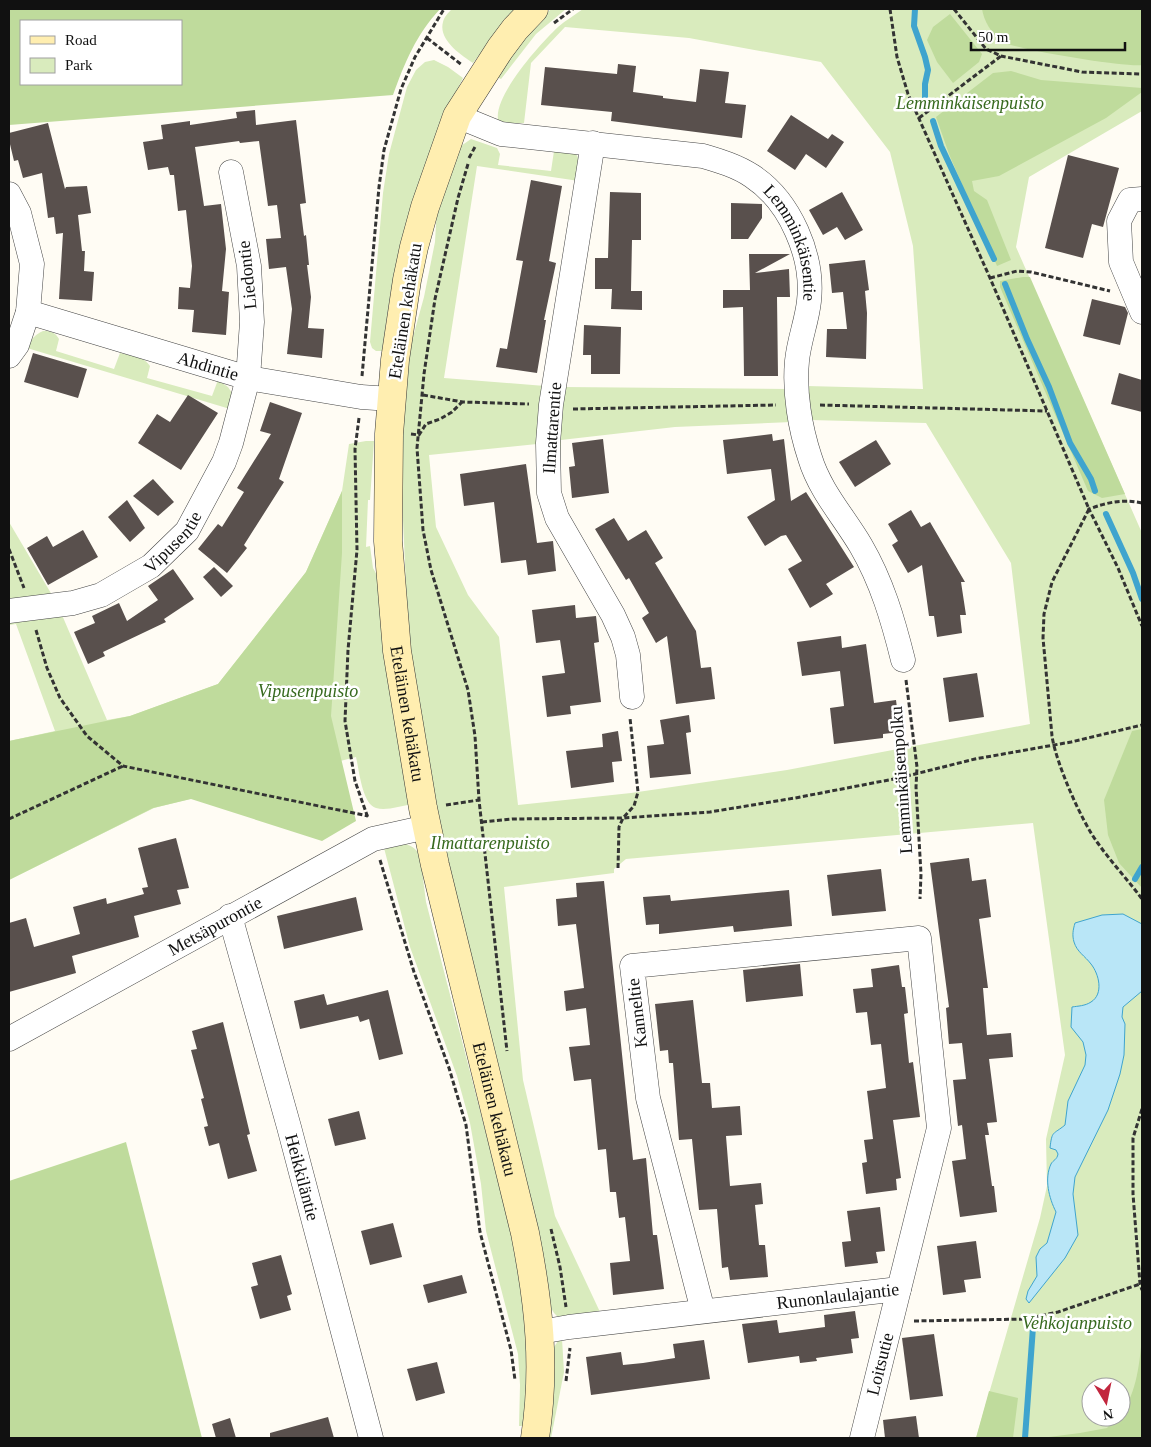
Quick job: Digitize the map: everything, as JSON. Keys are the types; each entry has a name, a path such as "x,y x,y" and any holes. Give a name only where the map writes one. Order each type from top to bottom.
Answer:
{"street":[{"name":"Eteläinen kehäkatu","path":"535,1438 540,1395 540,1332 534,1280 434,865 397,652 388,541 388,434 407,280 414,247 425,207 457,116 515,29 542,19"},
{"name":"Lemminkäisentie","path":"457,116 501,134 703,156 728,164 753,176 780,201 799,233 809,271 809,301 797,360 796,382 803,432 810,459 822,488 861,546 880,582 903,660"},
{"name":"Ilmattarentie","path":"593,143 551,405 548,443 549,493 557,518 624,637 628,655 632,697"},
{"name":"Liedontie","path":"231,172 249,266 252,322 248,378"},
{"path":"9,194 18,213 32,264 28,312 17,345 9,356"},
{"path":"1138,303 1121,262 1118,221 1130,200 1142,199"},
{"name":"Ahdintie","path":"28,312 248,378 361,397 391,399"},
{"name":"Vipusentie","path":"19,610 73,603 102,595 151,566 187,531 224,462 231,443 248,378"},
{"name":"Metsäpurontie","path":"9,1039 230,916 374,839 427,827"},
{"name":"Heikkiläntie","path":"230,916 289,1127 371,1438"},
{"name":"Runonlaulajantie","path":"540,1332 569,1326 899,1289 939,1128 919,938"},
{"name":"Kanneltie","path":"703,1311 648,1098 632,966 919,938"},
{"name":"Loitsutie","path":"862,1438 899,1289"}],"path":[{"path":"427,38 443,9"},
{"path":"542,19 574,9"},
{"path":"890,9 897,57 908,94 1142,626"},
{"path":"954,9 986,49 1001,56 1082,72 1142,74"},
{"path":"919,118 1001,56"},
{"path":"485,126 469,158 435,300 417,448 423,530 432,570 468,690 475,736 489,902 507,1052"},
{"path":"990,278 1017,271 1031,272 1126,295 1138,303"},
{"path":"423,395 463,402 537,404"},
{"path":"419,434 426,424 452,412 463,402"},
{"path":"1142,503 1128,500 1105,503 1090,509 1052,582 1044,614 1043,638 1054,745 1070,787 1096,841 1142,900"},
{"path":"9,549 25,588 19,610 39,644 60,698 87,736 123,766 368,816"},
{"name":"Lemminkäisenpolku","path":"903,660 917,767 916,787 922,874 920,899"},
{"path":"618,868 619,827 623,818 634,806 638,792 630,716 632,697"},
{"path":"482,822 512,819 623,818 710,812 796,798 917,774 975,759 1054,745 1142,725"},
{"path":"9,819 123,766"},
{"path":"1142,1109 1133,1138 1132,1194 1142,1290"},
{"path":"550,1228 560,1267 569,1326 566,1382"},
{"path":"891,1322 1026,1319 1058,1312 1140,1284"}],"green space":[{"path":"9,9 440,9 424,29 412,49 393,95 9,125"},
{"path":"452,9 517,9 505,21 473,63 452,46 444,35 442,29 444,20"},
{"path":"551,9 566,9 536,34 501,79 494,76 531,29"},
{"path":"583,9 1142,9 1142,111 1029,177 1016,247 1142,533 1142,1438 976,1438 1040,1218 1047,1186 1046,1139 1065,1055 1033,823 626,859 614,869 614,873 504,887 523,1080 555,1216 600,1312 560,1319 549,1305 431,790 408,630 401,476 402,426 408,355 424,297 435,242 437,207 458,148 471,139 497,148 500,154 498,165 551,171 554,151 576,154 580,161 579,181 477,166 444,378 545,386 537,444 429,455 436,527 468,595 499,637 518,805 631,793 787,770 1030,724 1011,563 926,423 810,420 807,386 923,389 913,246 890,152 821,62 689,38 565,27 531,63 524,123 505,123 498,120 503,97 510,84 540,45 564,22"},
{"path":"982,9 1142,9 1142,65 1116,64 1070,57 1025,49 1009,44 1001,41 991,31 984,18"},
{"path":"950,14 982,54 979,62 953,83 937,62 927,40 933,27"},
{"path":"434,60 463,78 445,114 407,228 391,290 382,351 376,351 372,348 370,342 383,193 389,154 407,87 416,70 425,62"},
{"name":"Lemminkäisenpuisto","path":"1011,71 1041,80 1142,88 1142,92 1106,118 999,176 972,181 974,191 987,200 1011,260 997,266 949,154 936,117 993,73"},
{"path":"1030,277 1125,494 1102,498 1088,491 1000,287 1000,281"},
{"path":"43,331 52,332 59,339 56,351 114,369 120,353 136,357 144,360 150,366 147,378 212,396 218,380 228,387 232,393 230,409 27,348 33,338"},
{"path":"564,387 789,389 792,422 675,427 561,440 560,458 557,441"},
{"name":"Vipusenpuisto","path":"374,441 370,500 368,500 366,547 370,546 373,568 378,577 412,804 384,809 371,805 364,793 356,757 154,808 9,880 9,741 55,731 16,624 9,625 9,620 62,615 107,720 130,716 218,684 306,572 342,491 349,444"},
{"name":"Vipusenpuisto","path":"342,491 342,553 331,716 356,821 322,841 191,799 153,808 9,880 9,741 130,716 218,684 306,572"},
{"path":"9,522 52,595 9,600"},
{"path":"1142,729 1142,888 1119,863 1108,835 1104,800 1132,731"},
{"path":"400,843 412,846 420,855 426,902 518,1257 527,1319 527,1391 523,1426 519,1426 520,1385 518,1354 486,1231 481,1184 470,1123 457,1076 410,947 384,848"},
{"path":"126,1142 202,1438 9,1438 9,1181"},
{"path":"1142,1336 1142,1438 1041,1438 1108,1427 1131,1427 1131,1396 1139,1366"},
{"path":"562,1339 564,1372 551,1438 547,1438 554,1347"},
{"path":"989,1391 1018,1398 1013,1438 976,1438"}],"water":[{"path":"1123,914 1142,924 1142,991 1123,1007 1122,1017 1125,1024 1124,1055 1120,1074 1108,1110 1075,1177 1073,1194 1078,1235 1065,1258 1029,1303 1026,1299 1028,1291 1037,1276 1036,1257 1040,1249 1047,1243 1056,1212 1049,1195 1048,1182 1051,1164 1058,1154 1056,1150 1050,1148 1052,1138 1065,1125 1068,1101 1085,1065 1086,1055 1083,1042 1071,1027 1072,1007 1091,1002 1098,994 1099,989 1098,978 1094,968 1075,945 1073,937 1075,923 1102,915"}],"building":[{"path":"618,64 636,66 633,92 696,102 700,69 729,72 725,103 746,105 742,138 611,121 612,112 541,105 545,67 617,74"},
{"path":"255,110 256,125 296,120 306,203 300,204 309,265 307,265 311,297 308,328 324,329 322,358 287,354 292,309 286,267 269,269 266,239 281,238 277,205 268,206 259,141 240,143 239,141 195,147 204,206 221,204 226,249 222,291 229,292 226,335 192,332 194,310 178,309 179,287 190,288 192,266 186,210 178,211 174,175 170,175 168,167 148,170 143,142 163,139 161,125 190,121 190,125 237,118 236,112"},
{"path":"791,115 828,139 832,134 844,142 826,168 806,154 795,170 767,151"},
{"path":"48,123 65,189 66,187 87,186 91,213 78,215 82,251 85,251 84,271 94,272 92,301 59,299 63,233 56,234 54,217 48,218 42,173 23,178 18,160 14,161 9,133"},
{"path":"1068,155 1119,168 1103,227 1092,224 1083,258 1045,248"},
{"path":"531,180 562,186 549,261 556,263 544,320 546,320 537,373 496,367 500,348 507,349 523,261 516,260"},
{"path":"610,192 641,193 641,240 632,240 631,291 642,291 642,310 611,309 612,289 595,289 595,258 608,258"},
{"path":"842,192 863,230 845,240 837,227 823,235 809,210"},
{"path":"731,203 762,204 762,218 748,239 731,239"},
{"path":"749,254 790,254 755,273 789,269 790,297 777,297 778,376 744,376 743,307 723,308 723,290 750,290"},
{"path":"865,260 869,290 865,291 867,313 866,359 826,357 827,329 847,329 843,292 832,293 829,264"},
{"path":"1092,299 1125,307 1128,313 1120,345 1083,336"},
{"path":"584,325 621,327 620,374 591,374 591,355 583,355"},
{"path":"33,353 87,369 78,398 24,382"},
{"path":"1119,373 1142,380 1142,412 1111,404"},
{"path":"188,395 218,413 181,470 138,443 157,414 170,422"},
{"path":"270,402 302,413 279,479 284,482 244,545 247,548 227,573 198,549 218,524 222,527 244,492 237,488 271,434 260,431"},
{"path":"772,434 773,441 784,439 791,501 806,492 854,567 826,584 833,594 810,608 788,569 802,561 786,535 765,546 747,517 775,500 771,469 727,474 723,440"},
{"path":"603,439 609,493 572,498 569,467 575,466 572,443"},
{"path":"876,440 891,464 855,487 839,462"},
{"path":"526,464 537,543 553,541 556,571 528,575 526,560 501,563 494,502 464,506 460,474"},
{"path":"153,479 174,502 158,516 133,496"},
{"path":"127,500 145,528 130,542 108,517"},
{"path":"911,510 921,527 930,522 965,582 961,582 966,615 960,615 962,633 937,637 934,616 929,616 922,565 908,573 892,545 898,541 888,524"},
{"path":"614,518 628,541 646,530 663,558 655,563 696,631 701,668 711,667 715,699 676,704 667,636 656,643 642,618 649,613 629,578 626,580 595,529"},
{"path":"83,530 98,557 48,585 27,548 47,536 53,547"},
{"path":"214,567 233,586 221,597 203,577"},
{"path":"173,569 194,599 164,619 166,622 103,652 105,656 88,664 74,632 95,623 92,616 119,603 127,621 158,600 148,586"},
{"path":"575,605 576,618 596,616 599,642 594,643 601,702 570,706 571,714 547,717 542,676 565,673 560,640 536,643 532,610"},
{"path":"841,636 842,648 866,644 874,703 896,700 900,732 883,734 883,738 834,744 830,708 844,706 840,671 802,676 797,642"},
{"path":"977,673 984,717 949,722 943,678"},
{"path":"689,715 691,732 686,733 691,774 650,778 647,746 664,744 660,720"},
{"path":"618,731 622,761 612,762 614,782 571,788 566,751 603,747 602,734"},
{"path":"176,838 189,888 177,890 181,904 134,916 139,937 72,956 76,973 9,992 9,923 26,918 34,947 80,934 73,907 106,898 107,904 144,894 142,888 148,887 138,848"},
{"path":"969,858 972,881 986,879 991,917 979,919 988,988 983,988 987,1035 1011,1033 1013,1057 989,1059 997,1122 987,1123 989,1135 985,1135 997,1212 960,1217 952,1161 966,1159 962,1125 958,1126 953,1080 966,1079 962,1043 949,1044 946,1008 949,1007 930,863"},
{"path":"881,869 886,911 832,916 827,875"},
{"path":"604,881 633,1160 646,1158 653,1235 657,1235 664,1289 613,1295 610,1263 630,1261 625,1217 619,1218 616,1192 610,1192 606,1149 598,1150 591,1079 574,1081 569,1047 590,1045 586,1008 566,1011 564,991 584,988 576,924 558,926 556,899 577,897 576,883"},
{"path":"789,890 792,926 734,932 733,926 659,934 659,924 646,925 643,897 670,895 671,901"},
{"path":"356,897 363,930 284,949 277,916"},
{"path":"800,964 803,996 746,1002 743,970"},
{"path":"899,965 902,987 905,987 908,1013 904,1014 909,1063 913,1062 920,1117 893,1120 901,1178 896,1179 897,1190 866,1194 862,1163 867,1162 864,1140 873,1139 867,1091 886,1088 881,1044 871,1045 867,1012 856,1013 853,989 873,987 871,969"},
{"path":"388,990 403,1054 379,1060 369,1019 360,1022 358,1016 300,1029 294,1001 324,994 327,1005"},
{"path":"693,1000 702,1083 710,1083 712,1108 740,1106 742,1135 726,1136 730,1186 761,1183 763,1204 755,1205 759,1245 765,1245 768,1277 730,1280 728,1267 722,1268 717,1209 699,1210 692,1139 679,1140 673,1063 669,1063 668,1050 660,1051 655,1004"},
{"path":"223,1022 250,1134 247,1135 257,1171 228,1179 219,1143 209,1146 204,1127 208,1126 201,1099 204,1098 191,1050 197,1049 192,1031"},
{"path":"359,1111 366,1139 335,1146 328,1119"},
{"path":"880,1207 885,1251 876,1252 878,1263 845,1267 842,1242 851,1241 847,1211"},
{"path":"393,1223 402,1257 370,1265 361,1231"},
{"path":"976,1241 981,1278 964,1280 966,1292 943,1295 937,1246"},
{"path":"281,1255 292,1294 287,1296 291,1310 260,1319 251,1287 258,1285 252,1263"},
{"path":"462,1275 467,1293 428,1303 423,1285"},
{"path":"855,1311 859,1338 851,1339 853,1353 816,1358 817,1361 800,1363 799,1356 748,1363 742,1324 777,1320 779,1333 825,1327 824,1315"},
{"path":"934,1334 943,1396 910,1400 902,1338"},
{"path":"704,1340 710,1379 591,1395 586,1357 621,1352 623,1365 643,1363 675,1358 673,1344"},
{"path":"437,1362 445,1393 416,1401 407,1369"},
{"path":"916,1416 919,1438 885,1438 883,1420"},
{"path":"328,1417 334,1438 270,1438 270,1433"},
{"path":"230,1418 236,1438 216,1438 212,1424"}],"waterway":[{"path":"915,9 914,26 928,70 925,98"},
{"path":"933,121 941,146 994,259"},
{"path":"1005,284 1049,387 1070,443 1091,479 1095,491"},
{"path":"1106,514 1133,573 1142,599"},
{"path":"1135,879 1142,867"},
{"path":"1025,1438 1033,1327"}],"park label":[{"name":"Ilmattarenpuisto","path":"490,843"},
{"name":"Vehkojanpuisto","path":"1077,1323"}]}
